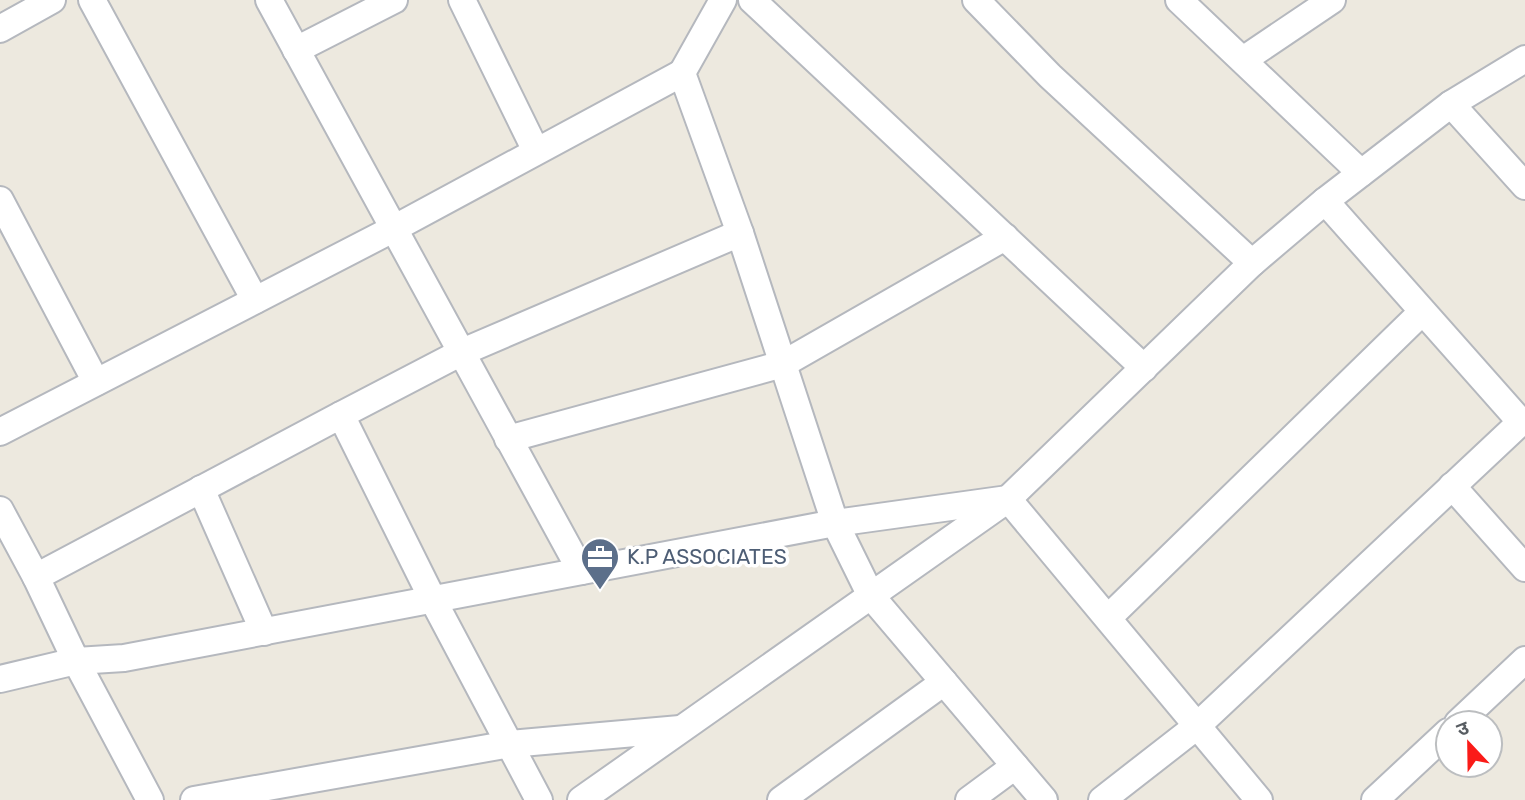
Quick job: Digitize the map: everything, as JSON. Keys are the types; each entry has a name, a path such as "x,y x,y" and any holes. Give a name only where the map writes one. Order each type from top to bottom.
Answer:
{"street":[{"path":"0,29 52,0"},
{"path":"92,0 255,300"},
{"path":"269,0 581,571"},
{"path":"296,50 394,0"},
{"path":"461,0 536,151"},
{"path":"0,432 393,229 682,73 723,0"},
{"path":"752,0 1144,368"},
{"path":"976,0 1050,76 1252,263"},
{"path":"1179,0 1361,173"},
{"path":"1243,60 1332,0"},
{"path":"581,800 1009,499 1252,263 1325,201 1451,104 1525,59"},
{"path":"682,73 740,233 835,523 871,596 1044,800"},
{"path":"1451,104 1525,186"},
{"path":"1102,800 1197,726 1452,486 1523,424 1325,201"},
{"path":"1,205 96,382"},
{"path":"36,577 460,353 740,233"},
{"path":"508,439 783,364 1005,237"},
{"path":"1108,618 1422,312"},
{"path":"341,415 433,600 539,800"},
{"path":"1452,486 1525,568"},
{"path":"201,489 264,632"},
{"path":"1009,499 1259,800"},
{"path":"0,680 76,661 124,658 835,523 1009,499"},
{"path":"0,510 150,800"},
{"path":"1473,709 1525,660"},
{"path":"781,800 944,682"},
{"path":"194,800 510,744 682,729"},
{"path":"1374,800 1434,745"},
{"path":"969,800 1015,766"}],"place":[{"name":"K.P ASSOCIATES","path":"600,591"}]}
